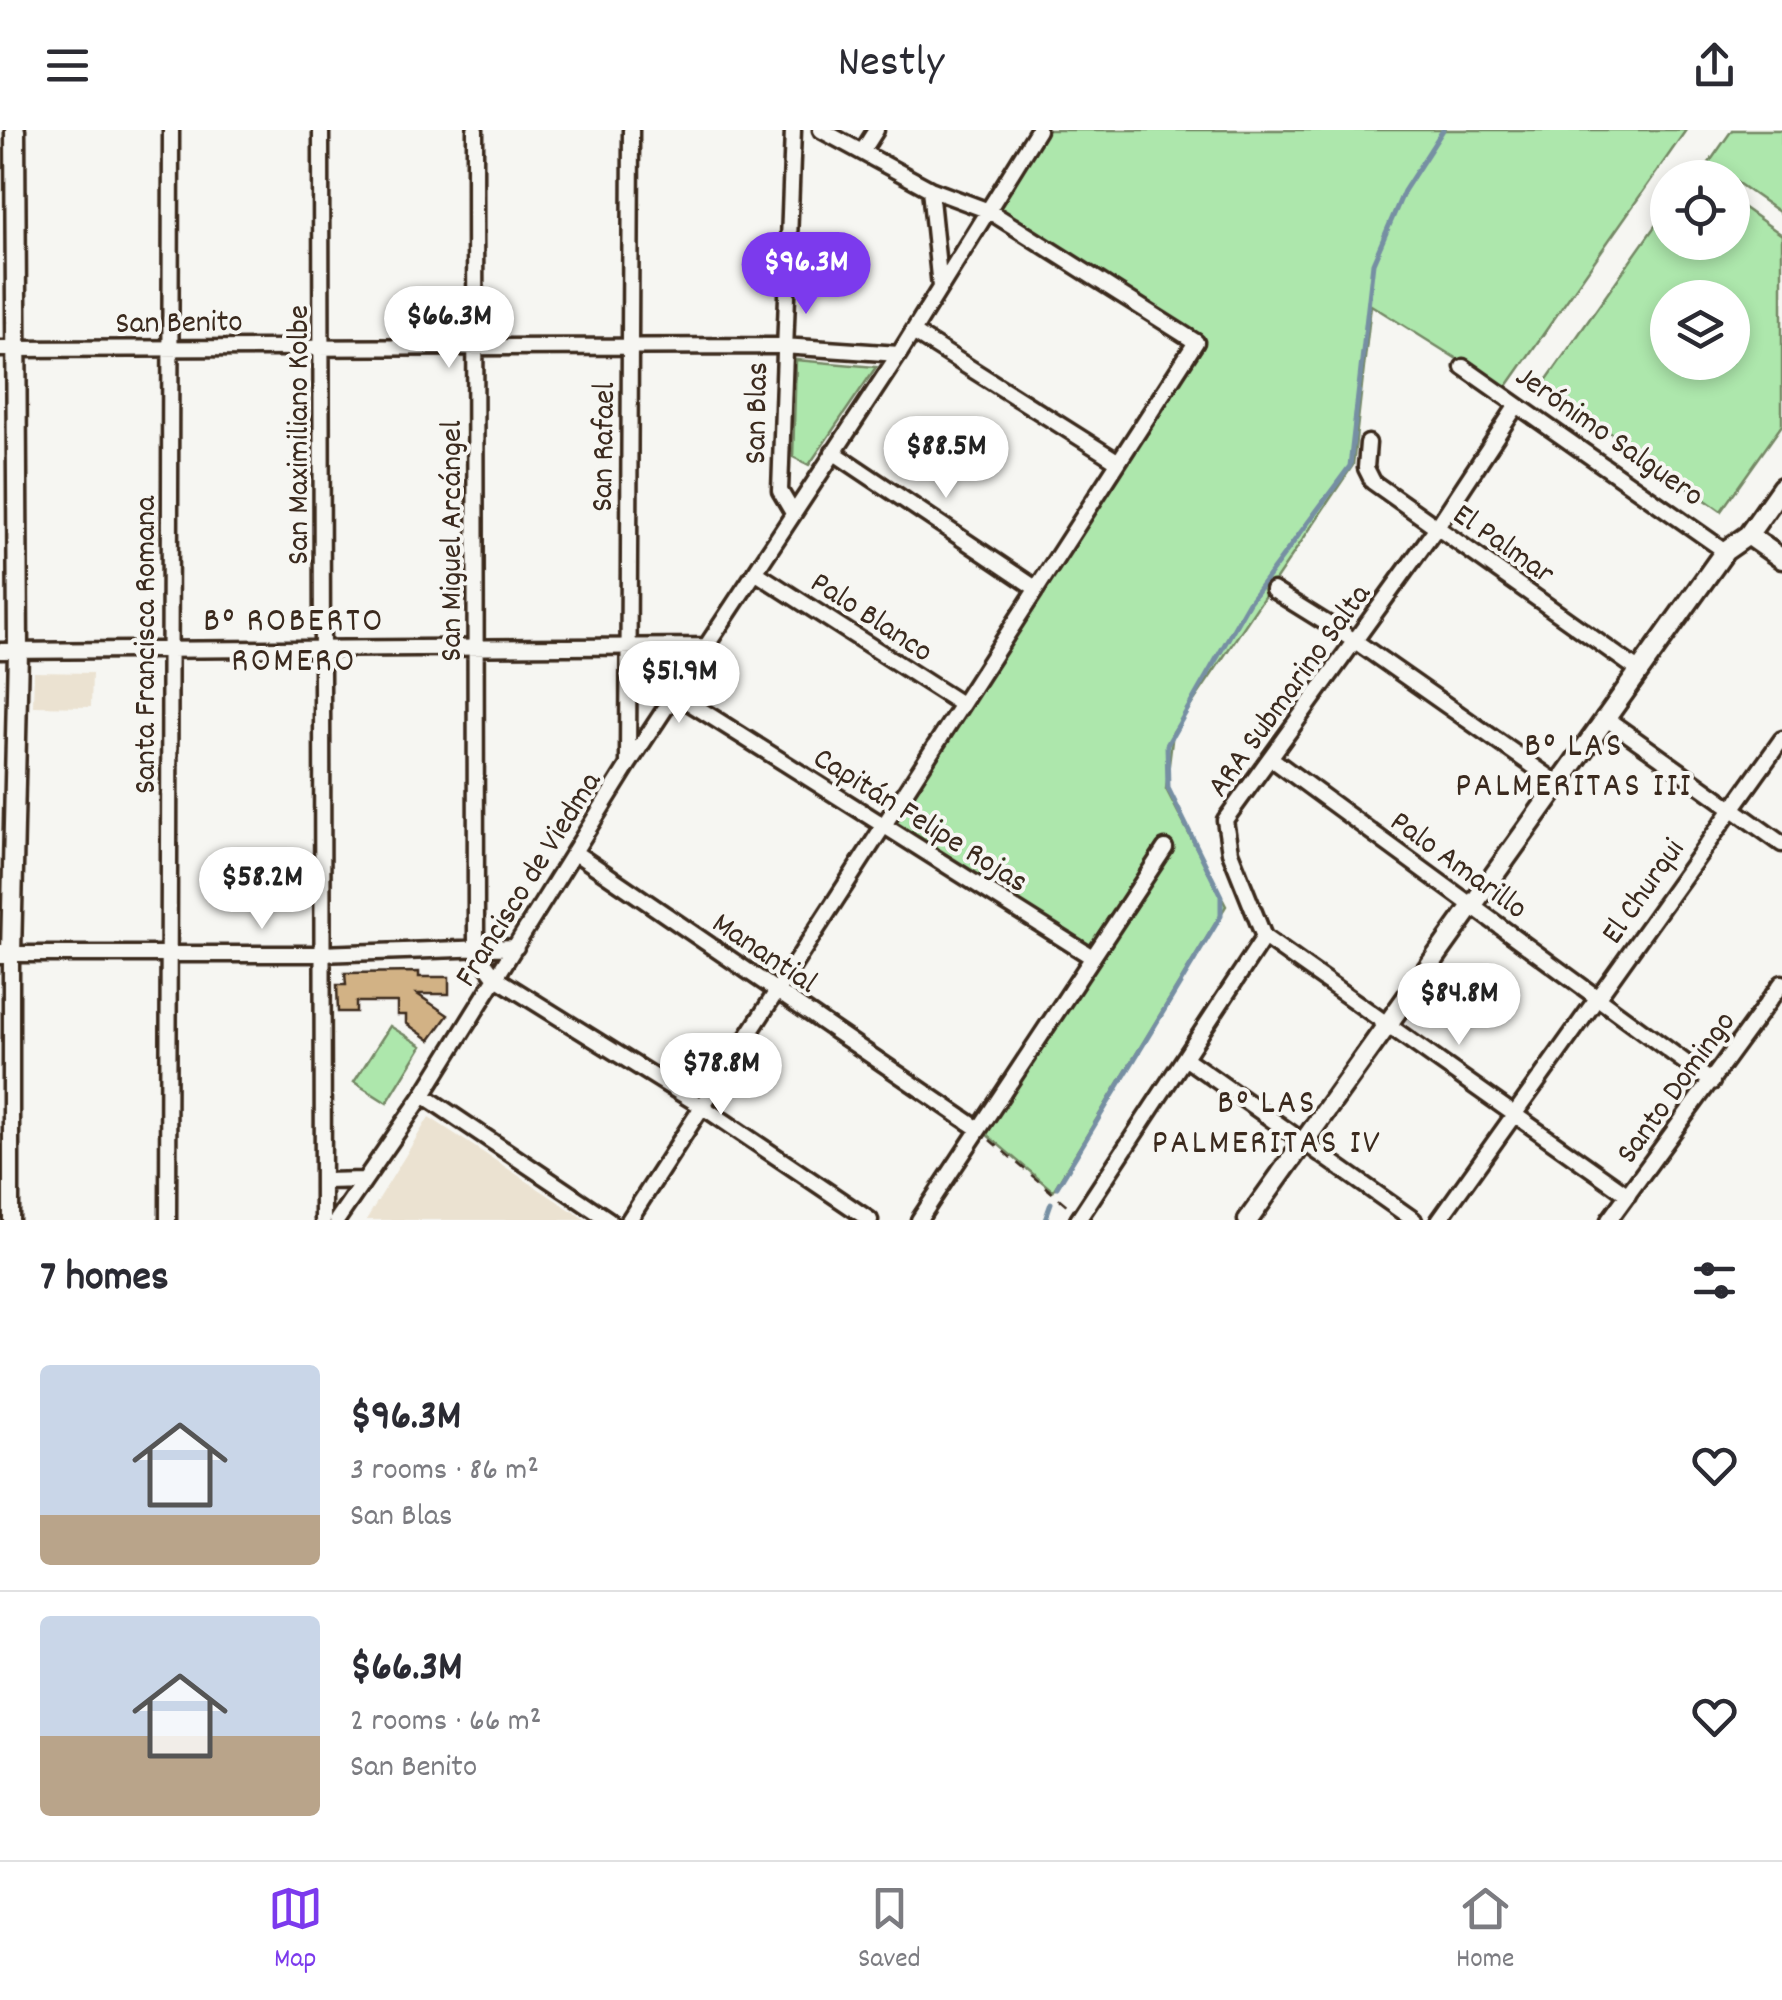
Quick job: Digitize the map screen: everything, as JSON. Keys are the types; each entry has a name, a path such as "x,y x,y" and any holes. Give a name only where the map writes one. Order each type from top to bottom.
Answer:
{"street":[{"path":"11,1220 6,954 9,349 15,130"},
{"name":"Santa Francisca Romana","path":"168,1220 171,130"},
{"name":"San Maximiliano Kolbe","path":"321,130 324,648 320,954 324,1220"},
{"name":"San Miguel Arcángel","path":"475,130 476,951"},
{"name":"San Rafael","path":"628,765 632,130"},
{"name":"San Blas","path":"793,130 780,492 794,512"},
{"path":"629,1220 1034,587 1196,342 989,211 930,190 820,130"},
{"path":"862,152 876,130"},
{"name":"Francisco de Viedma","path":"337,1220 422,1095 674,693 899,354 1038,130"},
{"path":"930,190 940,287"},
{"path":"913,332 1117,461"},
{"name":"San Benito","path":"9,349 783,346 899,354"},
{"name":"Jerónimo Salguero","path":"1463,367 1725,551"},
{"name":"ARA Submarino Salta","path":"1264,937 1230,852 1225,820 1437,528 1517,405"},
{"name":"El Palmar","path":"1368,443 1366,468 1373,482 1638,670"},
{"path":"833,452 1034,587"},
{"path":"1251,1219 1556,782 1725,551 1748,535 1782,487"},
{"path":"1748,535 1782,559"},
{"name":"Palo Blanco","path":"755,572 961,704"},
{"path":"1274,590 1355,641 1556,782"},
{"path":"9,651 705,646"},
{"name":"Capitán Felipe Rojas","path":"674,693 1092,957"},
{"path":"1604,717 1782,844"},
{"name":"El Churqui","path":"1439,1220 1782,738"},
{"name":"Palo Amarillo","path":"1272,759 1712,1082"},
{"path":"920,1220 1165,848"},
{"name":"Manantial","path":"574,852 977,1128"},
{"path":"1082,1219 1264,937 1628,1196"},
{"path":"6,954 320,954 516,947"},
{"path":"476,951 496,978 702,1107 870,1220"},
{"name":"Santo Domingo","path":"1608,1220 1782,983"},
{"path":"1185,1058 1414,1220"},
{"path":"422,1095 609,1220"},
{"path":"325,1181 362,1180"}],"path":[{"path":"977,1128 1082,1219"}],"shaded area":[{"path":"34,672 92,673 91,707 33,706"},
{"path":"429,1117 586,1220 366,1220"}],"green space":[{"path":"1040,130 1686,130 1665,160 1650,160 1650,182 1505,389 1371,305 1353,465 1173,732 1166,789 1226,906 1053,1191 979,1128 1093,957 888,826 1198,342 990,211"},
{"path":"1732,130 1782,130 1782,214 1750,192 1750,160 1711,160"},
{"path":"1750,212 1782,235 1782,425 1721,511 1543,385 1650,233 1650,260 1750,260"},
{"path":"796,360 876,367 809,465 793,457"},
{"path":"390,1026 422,1046 387,1103 354,1082"}],"building":[{"path":"419,972 419,977 449,977 449,994 417,994 448,1015 430,1040 406,1023 406,1015 397,1015 397,1002 356,1002 356,1012 338,1012 337,985 346,985 345,973"}],"waterway":[{"path":"1057,1187 1221,916 1221,896 1168,788 1167,745 1249,602 1350,466 1373,263 1404,191 1443,130"},
{"path":"1045,1220 1051,1203"}],"district":[{"name":"B° ROBERTO ROMERO","path":"294,638"},
{"name":"B° LAS PALMERITAS III","path":"1574,763"},
{"name":"B° LAS PALMERITAS IV","path":"1267,1120"}]}
